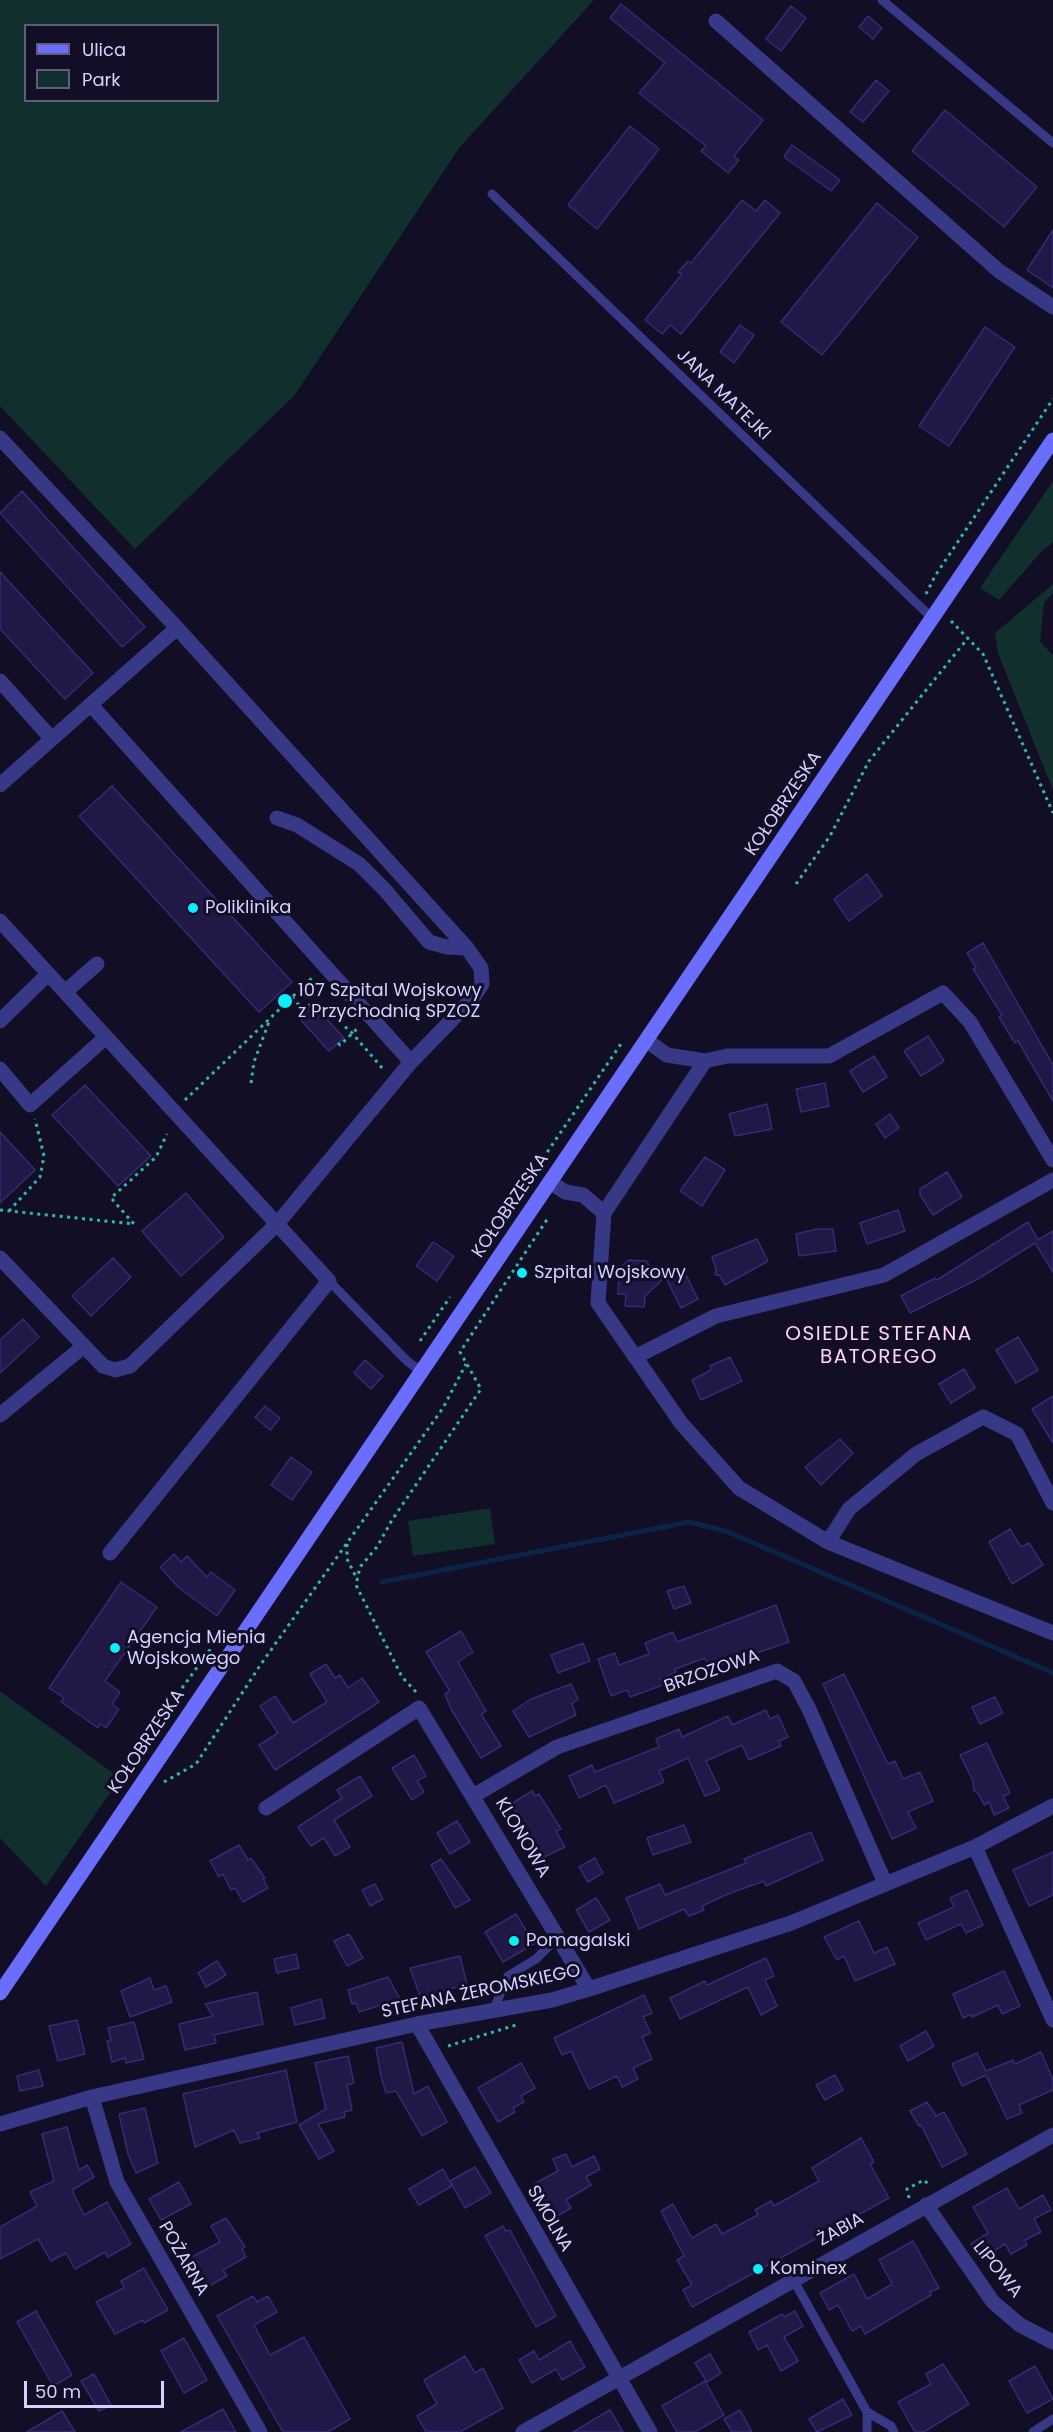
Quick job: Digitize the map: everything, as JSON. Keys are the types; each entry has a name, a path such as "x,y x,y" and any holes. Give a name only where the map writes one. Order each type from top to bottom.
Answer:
{"main road":[{"name":"KOŁOBRZESKA","path":"0,1993 1053,440"}],"street":[{"path":"716,21 999,271 1053,307"},
{"path":"0,438 177,628 466,948 481,968 482,984 472,999 411,1062 277,1224 130,1366 115,1370 103,1366 0,1258"},
{"path":"0,785 177,628"},
{"path":"0,681 51,738"},
{"path":"91,705 411,1062"},
{"path":"277,818 297,825 359,864 385,890 429,942 447,947 466,948"},
{"path":"0,921 329,1281 110,1553"},
{"path":"65,992 97,964"},
{"path":"0,1022 48,974"},
{"path":"647,1041 667,1055 705,1061 727,1056 829,1056 943,993 970,1022 1053,1160"},
{"path":"0,1069 30,1105 106,1037"},
{"path":"705,1061 604,1214 598,1303 681,1423 739,1488 828,1542 1053,1633"},
{"path":"635,1357 716,1316 884,1275 1053,1180"},
{"path":"550,1182 566,1192 584,1195 604,1214"},
{"path":"0,1415 84,1346"},
{"path":"828,1542 849,1509 916,1454 983,1417 1017,1434 1053,1503"},
{"name":"BRZOZOWA","path":"473,1796 557,1747 777,1671 794,1681 809,1709 885,1883"},
{"path":"266,1808 419,1701"},
{"name":"KLONOWA","path":"419,1701 589,1989"},
{"name":"STEFANA ŻEROMSKIEGO","path":"0,2124 92,2097 417,2024 492,2013 589,1989 791,1923 975,1847 1053,1806"},
{"path":"975,1847 1053,2020"},
{"name":"SMOLNA","path":"417,2024 650,2432"},
{"name":"POŻARNA","path":"92,2097 117,2182 260,2432"},
{"name":"ŻABIA","path":"523,2432 1053,2135"},
{"name":"LIPOWA","path":"926,2205 993,2302 1020,2325 1053,2342"}],"lane":[{"path":"882,0 1053,143"},
{"name":"JANA MATEJKI","path":"492,194 935,614"},
{"path":"329,1281 407,1361 422,1372"},
{"path":"492,2013 508,1976 536,1959 559,1936"},
{"path":"793,2279 867,2412 867,2432"},
{"path":"867,2412 885,2422 894,2432"},
{"path":"1033,2432 1053,2419"}],"path":[{"path":"935,614 968,638 982,654 1053,813"},
{"path":"796,884 830,836 869,761 968,638"},
{"path":"181,1103 325,966"},
{"path":"292,997 303,1010 308,1003 314,1003 352,1034 394,1082"},
{"path":"251,1083 254,1062 270,1018"},
{"path":"338,1043 340,1045 352,1034"},
{"path":"9,1211 40,1177 44,1156 30,1105"},
{"path":"0,1210 134,1224 111,1198 156,1157 167,1134"},
{"path":"419,1701 402,1677 356,1585 360,1567 377,1547 392,1520 481,1389 460,1352 566,1192"},
{"path":"161,1783 196,1764 261,1664 443,1408 466,1364"},
{"path":"347,1543 347,1559 357,1579"},
{"path":"439,2064 446,2060 443,2054 450,2044 524,2023 519,2007"},
{"path":"908,2202 907,2189 924,2180 937,2187"}],"green space":[{"path":"0,0 594,0 459,148 294,396 135,549 0,406"},
{"path":"1053,481 1053,542 1041,552 999,600 980,588"},
{"path":"1053,584 1053,593 1044,603 1040,642 1053,655 1053,790 998,653 995,633"},
{"path":"490,1508 495,1544 413,1556 408,1521"},
{"path":"0,1691 120,1778 46,1886 0,1838"}],"building":[{"path":"621,4 763,120 734,156 739,160 728,173 701,151 706,146 639,93 665,63 610,18"},
{"path":"791,6 806,18 781,51 766,39"},
{"path":"868,16 882,28 873,39 859,27"},
{"path":"876,80 889,91 863,122 850,112"},
{"path":"945,110 1037,187 1004,227 912,151"},
{"path":"630,126 659,149 597,229 568,205"},
{"path":"792,145 840,180 831,191 784,157"},
{"path":"742,200 756,211 765,200 780,213 681,334 670,325 662,334 645,320 682,274 678,272 688,261 691,263"},
{"path":"877,203 918,237 822,355 781,322"},
{"path":"1053,230 1053,288 1027,270"},
{"path":"740,325 754,335 734,363 720,352"},
{"path":"985,327 1015,347 949,446 919,426"},
{"path":"22,491 145,627 122,647 0,513"},
{"path":"0,572 93,673 65,699 0,629"},
{"name":"Poliklinika","path":"112,786 292,982 259,1012 79,816"},
{"path":"867,874 882,896 849,921 834,899"},
{"path":"983,943 1053,1065 1053,1101 1018,1041 1015,1043 999,1017 1002,1015 973,969 976,968 967,953"},
{"path":"313,1004 344,1038 329,1051 298,1017"},
{"path":"928,1036 944,1061 921,1076 904,1051"},
{"path":"874,1056 887,1077 863,1092 850,1071"},
{"path":"825,1083 829,1106 801,1112 796,1089"},
{"path":"85,1085 151,1156 118,1186 52,1115"},
{"path":"767,1104 772,1129 735,1136 729,1114"},
{"path":"890,1114 899,1128 885,1138 876,1124"},
{"path":"0,1132 35,1170 0,1203"},
{"path":"705,1157 725,1170 702,1206 680,1191"},
{"path":"947,1172 962,1197 933,1215 920,1195 920,1189"},
{"path":"186,1193 224,1237 181,1276 142,1231"},
{"path":"898,1210 905,1231 867,1244 860,1223"},
{"path":"1028,1222 1038,1240 1053,1231 1053,1272 1035,1243 978,1279 910,1313 901,1296 935,1278 937,1280"},
{"path":"817,1229 833,1229 836,1251 799,1256 796,1234"},
{"path":"757,1239 768,1261 725,1285 720,1276 715,1274 716,1269 712,1257"},
{"path":"433,1242 454,1256 437,1281 416,1266"},
{"path":"113,1258 131,1277 91,1316 72,1296"},
{"path":"629,1260 646,1261 662,1280 645,1296 644,1307 625,1306 626,1294 618,1294 619,1268"},
{"path":"684,1271 698,1299 681,1308 667,1280"},
{"path":"23,1319 39,1337 0,1373 0,1340"},
{"path":"1018,1337 1038,1370 1016,1383 996,1350"},
{"path":"730,1357 742,1381 701,1400 692,1380 711,1370 710,1366"},
{"path":"365,1360 383,1376 371,1389 354,1373"},
{"path":"964,1369 975,1388 951,1403 939,1384"},
{"path":"1053,1396 1053,1443 1032,1409"},
{"path":"265,1406 280,1418 270,1430 255,1417"},
{"path":"840,1439 853,1453 821,1485 805,1467"},
{"path":"291,1457 312,1472 292,1500 271,1485"},
{"path":"1010,1529 1021,1547 1029,1543 1043,1565 1012,1584 989,1542"},
{"path":"174,1554 181,1562 187,1556 207,1577 211,1572 235,1590 217,1616 178,1587 160,1567"},
{"path":"121,1582 157,1607 105,1681 120,1692 112,1704 119,1709 106,1728 100,1724 98,1728 61,1702 64,1698 49,1688"},
{"path":"684,1586 691,1603 674,1609 667,1591"},
{"path":"776,1605 789,1642 709,1669 705,1658 675,1669 676,1672 660,1679 663,1685 630,1697 627,1690 611,1696 598,1659 615,1653 619,1665 649,1654 645,1643 673,1632 677,1642"},
{"path":"461,1631 473,1652 458,1662 486,1711 481,1714 501,1746 481,1758 451,1709 445,1694 450,1691 426,1652"},
{"path":"583,1643 590,1661 558,1673 551,1655"},
{"path":"326,1664 335,1678 340,1675 348,1688 362,1678 379,1702 275,1770 259,1745 278,1733 260,1706 275,1696 293,1723 327,1702 310,1674"},
{"path":"844,1674 888,1764 895,1761 903,1779 920,1772 933,1801 908,1812 916,1828 892,1839 823,1684"},
{"path":"571,1684 578,1699 572,1704 576,1715 529,1737 513,1711 531,1699"},
{"path":"995,1697 1003,1713 980,1724 972,1707"},
{"path":"766,1710 770,1719 778,1715 788,1737 779,1741 781,1746 749,1760 742,1745 706,1761 720,1790 705,1796 688,1758 659,1771 664,1782 614,1803 606,1785 579,1798 569,1776 592,1765 595,1772 659,1747 656,1739 679,1729 682,1737 728,1716 732,1725"},
{"path":"987,1743 1010,1793 1003,1796 1009,1808 994,1815 989,1802 984,1805 978,1793 974,1791 973,1781 960,1755"},
{"path":"414,1755 426,1776 417,1781 424,1792 412,1800 392,1768"},
{"path":"360,1776 372,1796 334,1820 350,1847 335,1856 324,1838 311,1846 298,1827 342,1798 337,1790"},
{"path":"532,1791 535,1796 539,1794 561,1829 556,1831 565,1847 544,1857 511,1804"},
{"path":"457,1821 470,1842 450,1854 437,1833"},
{"path":"684,1825 691,1842 653,1855 647,1838"},
{"path":"811,1832 823,1860 766,1886 764,1881 728,1894 702,1906 704,1910 689,1916 684,1909 639,1929 626,1898 660,1884 665,1895 746,1863 744,1859"},
{"path":"239,1845 248,1860 251,1858 265,1878 263,1879 268,1888 243,1902 235,1888 231,1890 223,1874 219,1877 210,1861"},
{"path":"1053,1852 1053,1895 1029,1906 1013,1870"},
{"path":"595,1858 603,1873 588,1882 579,1867"},
{"path":"441,1859 470,1900 455,1908 431,1865"},
{"path":"375,1884 383,1899 370,1906 362,1890"},
{"path":"967,1890 983,1925 966,1933 961,1924 926,1940 918,1923 954,1907 950,1898"},
{"path":"596,1898 610,1920 589,1932 576,1910"},
{"path":"516,1914 534,1944 503,1962 485,1932"},
{"path":"859,1921 874,1953 887,1947 895,1964 855,1981 844,1956 837,1960 824,1937"},
{"path":"349,1934 363,1958 347,1966 334,1941"},
{"path":"296,1954 299,1968 277,1973 274,1959"},
{"path":"460,1956 467,1985 420,1996 410,1968"},
{"path":"766,1958 774,1976 765,1980 777,2006 761,2015 748,1987 680,2019 670,1998 705,1981 707,1985"},
{"path":"217,1961 226,1975 206,1987 198,1973"},
{"path":"1004,1971 1020,2006 1002,2014 998,2005 972,2017 971,2014 963,2018 953,1994"},
{"path":"388,1977 400,1999 359,2012 356,2003 352,2004 348,1990"},
{"path":"150,1978 154,1990 166,1986 172,2002 130,2017 121,1991"},
{"path":"257,1992 263,2024 214,2035 216,2043 185,2050 179,2024 213,2016 205,2004"},
{"path":"644,1995 652,2013 643,2017 651,2033 642,2037 652,2059 633,2068 638,2079 622,2087 617,2076 589,2089 571,2051 562,2055 554,2038"},
{"path":"321,1999 325,2018 295,2025 291,2008"},
{"path":"77,2020 85,2054 58,2061 49,2026"},
{"path":"134,2022 144,2059 126,2063 125,2058 112,2062 107,2041 111,2040 108,2028"},
{"path":"926,2031 934,2046 908,2061 900,2046"},
{"path":"402,2042 414,2094 428,2086 447,2122 422,2136 396,2091 386,2093 381,2076 376,2048"},
{"path":"1041,2052 1053,2080 1053,2090 1019,2105 1022,2113 1007,2119 986,2075 962,2086 952,2064 977,2053 986,2071 1013,2060 1015,2064"},
{"path":"348,2056 354,2083 347,2085 352,2110 344,2112 345,2117 318,2124 334,2151 319,2159 299,2125 326,2109 315,2063"},
{"path":"521,2063 535,2088 521,2096 524,2102 513,2108 515,2112 498,2122 478,2088"},
{"path":"39,2070 43,2086 20,2091 17,2076"},
{"path":"286,2070 297,2122 257,2133 260,2138 240,2143 234,2130 195,2147 183,2094"},
{"path":"835,2075 843,2090 825,2100 816,2085"},
{"path":"927,2102 936,2116 944,2112 967,2154 942,2167 921,2125 919,2126 910,2111"},
{"path":"145,2108 158,2163 136,2173 128,2154 119,2114"},
{"path":"67,2127 79,2170 87,2165 94,2177 72,2190 84,2215 107,2202 131,2244 108,2257 105,2252 75,2269 66,2253 51,2261 38,2239 0,2259 0,2227 37,2206 30,2192 54,2181 42,2134"},
{"path":"861,2138 874,2162 870,2164 889,2198 692,2307 683,2290 692,2285 677,2260 684,2256 661,2211 673,2204 692,2238 716,2224 722,2234 758,2215 755,2210 771,2201 774,2206 819,2181 812,2168"},
{"path":"566,2154 572,2167 594,2156 600,2169 586,2177 591,2185 566,2200 571,2208 554,2218 534,2184 558,2171 553,2159"},
{"path":"475,2167 491,2193 465,2208 450,2181"},
{"path":"443,2169 452,2186 419,2205 409,2189"},
{"path":"179,2182 191,2204 161,2220 149,2199"},
{"path":"1007,2188 1019,2209 1043,2195 1051,2210 1034,2219 1041,2232 1025,2240 1027,2245 1011,2254 1005,2244 981,2259 971,2244 988,2233 973,2207"},
{"path":"226,2218 245,2247 242,2249 246,2257 223,2270 227,2276 202,2290 186,2260 220,2242 211,2226"},
{"path":"503,2226 506,2231 510,2230 556,2316 536,2327 485,2236"},
{"path":"913,2241 939,2288 865,2334 861,2326 852,2331 838,2305 829,2310 820,2293 854,2274 867,2299 892,2284 879,2260"},
{"path":"144,2268 168,2310 144,2323 143,2320 115,2334 96,2302 124,2288 121,2281"},
{"path":"253,2296 257,2302 268,2296 277,2312 254,2325 270,2355 304,2337 350,2419 328,2432 283,2432 217,2316"},
{"path":"36,2311 72,2375 53,2386 17,2322"},
{"path":"795,2311 803,2326 784,2337 798,2361 781,2371 767,2345 758,2350 749,2332 782,2314 784,2317"},
{"path":"184,2338 207,2380 184,2393 161,2351"},
{"path":"570,2341 585,2367 562,2380 556,2369 532,2383 519,2360 534,2351 539,2360"},
{"path":"710,2354 721,2373 707,2382 695,2363"},
{"path":"465,2356 475,2373 483,2368 503,2408 460,2432 426,2432 417,2416 437,2404 424,2380"},
{"path":"943,2364 969,2404 924,2432 915,2432 898,2402 931,2384 926,2374"},
{"path":"1035,2366 1053,2399 1027,2413 1009,2381"},
{"path":"94,2374 111,2405 99,2411 81,2381"},
{"path":"705,2381 724,2415 695,2432 677,2432 662,2406"},
{"path":"843,2399 852,2415 817,2432 809,2419"},
{"path":"223,2409 236,2432 181,2432"},
{"path":"610,2410 623,2432 573,2432 603,2414"},
{"path":"740,2410 752,2432 732,2432 724,2419"},
{"path":"62,2411 75,2432 27,2432"}],"waterway":[{"path":"382,1582 689,1522 726,1531 1053,1673"}],"place":[{"name":"Poliklinika","path":"193,908"},
{"name":"107 Szpital Wojskowy z Przychodnią SPZOZ","path":"285,1001"},
{"name":"Szpital Wojskowy","path":"522,1273"},
{"name":"Agencja Mienia Wojskowego","path":"115,1648"},
{"name":"Pomagalski","path":"514,1941"},
{"name":"Kominex","path":"758,2269"}],"district":[{"name":"OSIEDLE STEFANA BATOREGO","path":"879,1346"}]}
